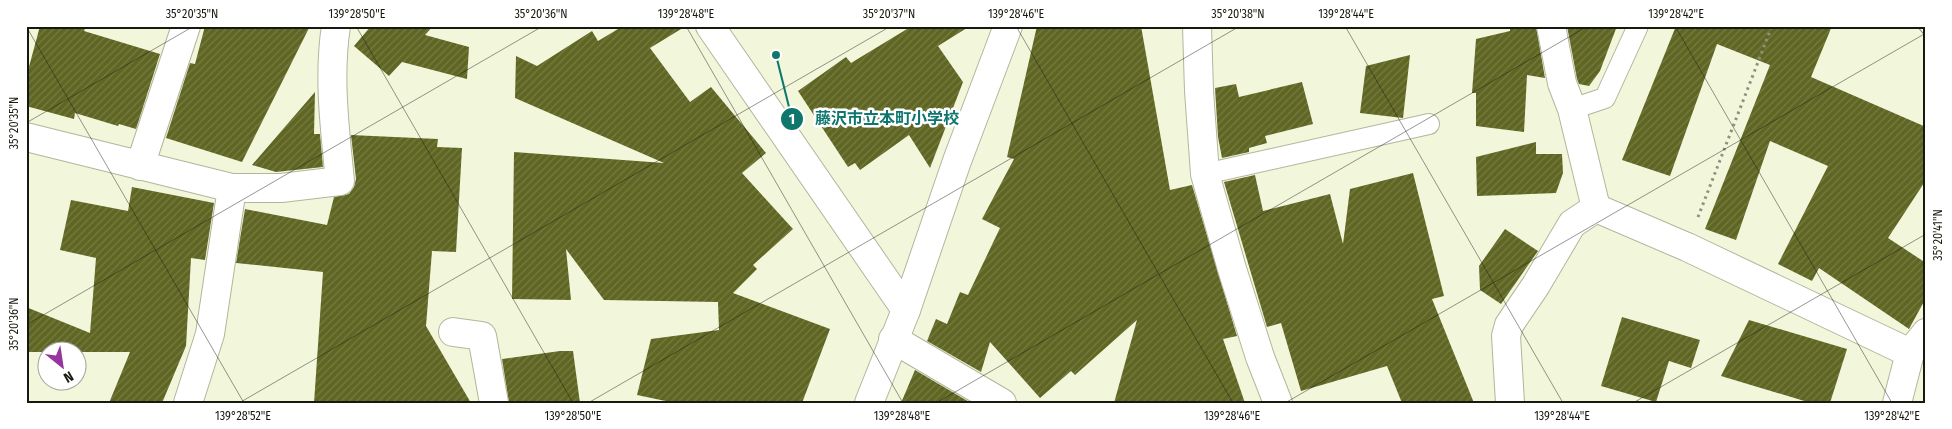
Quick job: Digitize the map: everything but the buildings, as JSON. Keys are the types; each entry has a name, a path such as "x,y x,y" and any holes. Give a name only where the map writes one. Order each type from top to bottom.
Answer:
{"street":[{"path":"140,166 186,26"},
{"path":"26,136 232,188 281,188 340,181 332,53 336,26"},
{"path":"710,26 906,310"},
{"path":"869,403 906,310 957,161 1008,26"},
{"path":"1197,26 1199,91 1205,174 1237,287 1260,357 1278,403"},
{"path":"1551,26 1562,83 1572,109 1596,208"},
{"path":"188,403 210,334 232,188"},
{"path":"1596,208 1918,343 1897,403"},
{"path":"1510,403 1506,336 1509,325 1536,285 1572,224 1596,208"},
{"path":"453,332 482,336 494,403"},
{"path":"893,340 1002,403"}],"lane":[{"path":"1572,109 1606,98 1638,26"},
{"path":"1205,174 1429,124"}],"path":[{"path":"1687,247 1772,26"}],"railway":[{"path":"1920,26 1926,33"}],"place":[{"name":"藤沢市立本町小学校","path":"776,55"}]}
